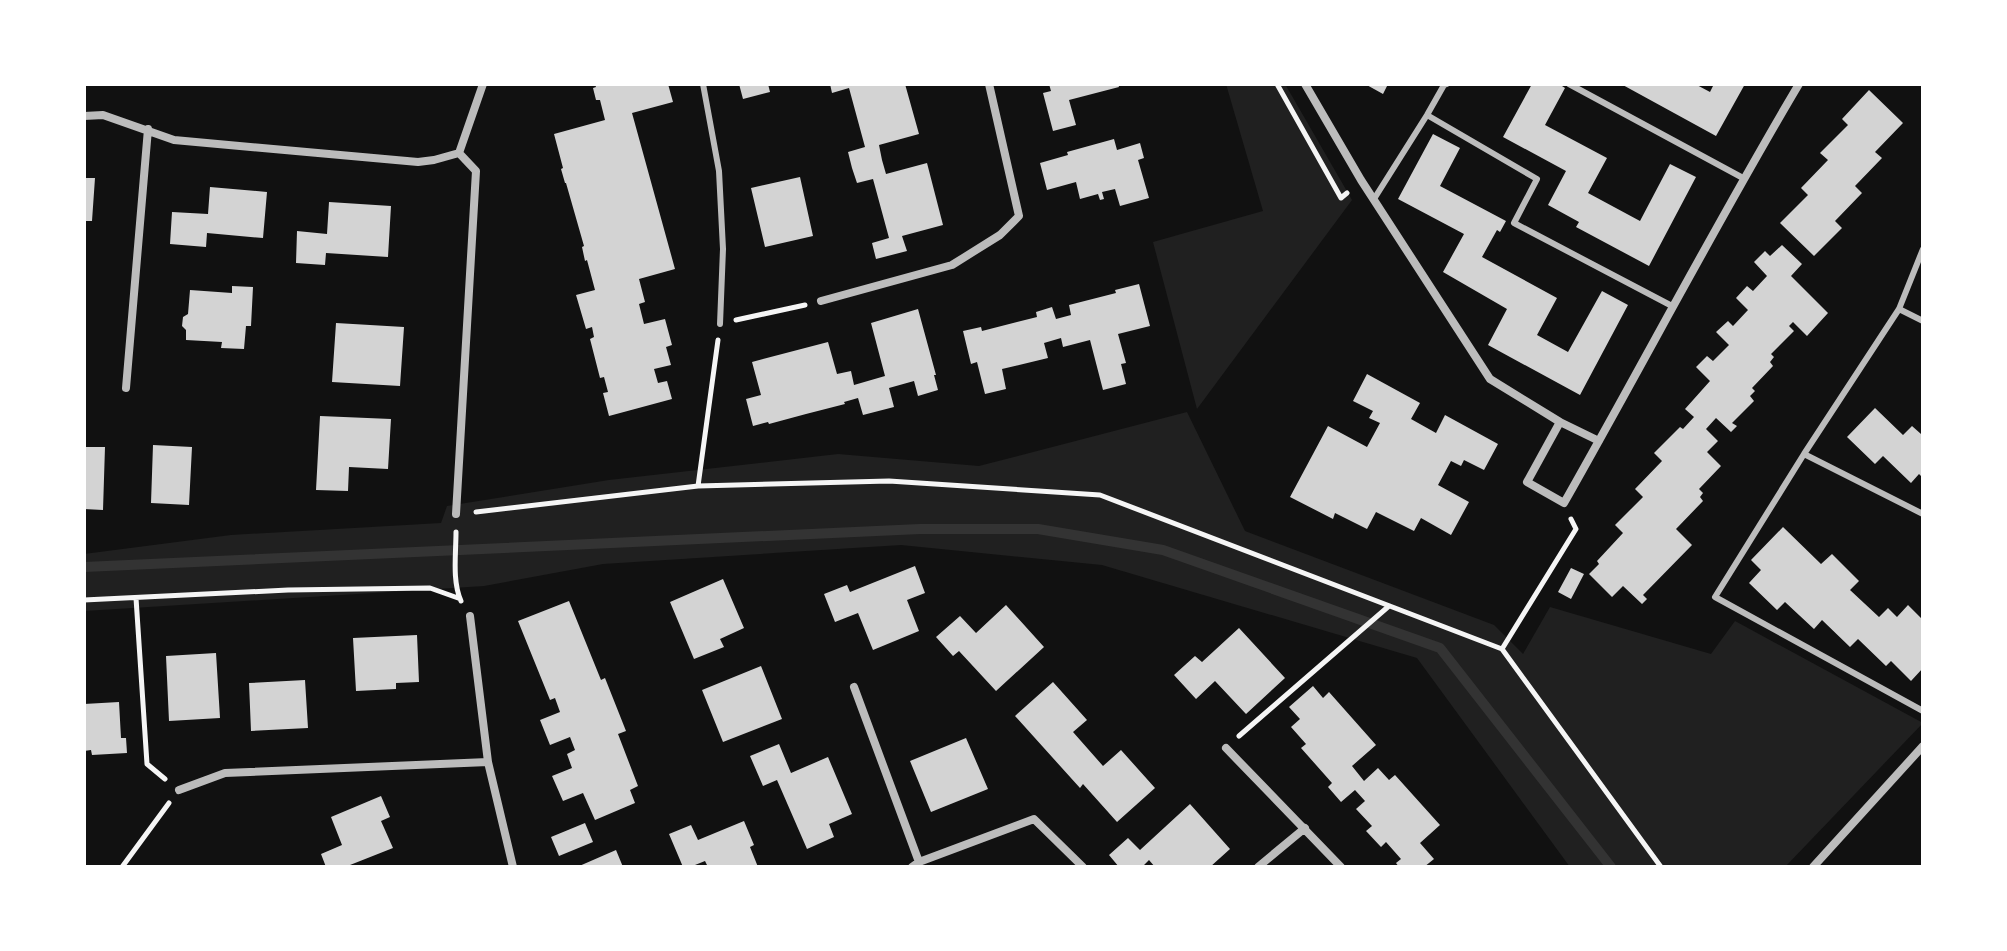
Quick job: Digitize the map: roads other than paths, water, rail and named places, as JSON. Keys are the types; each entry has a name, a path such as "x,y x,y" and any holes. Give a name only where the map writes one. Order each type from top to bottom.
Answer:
{"street":[{"path":"459,153 483,84"},
{"path":"821,301 952,265 1000,235 1019,216 989,84"},
{"path":"1305,84 1374,199 1490,379 1560,422 1599,441"},
{"path":"1560,422 1527,482 1564,503 1743,178 1799,84"},
{"path":"84,116 103,115 174,140 418,162 459,153"},
{"path":"126,388 148,129"},
{"path":"456,514 476,171 459,153"},
{"path":"470,616 488,762 513,867"},
{"path":"854,687 916,865 1034,819 1083,867"},
{"path":"1813,867 1923,746"},
{"path":"1226,748 1341,867"},
{"path":"179,790 225,773 488,762"},
{"path":"1258,867 1305,828"}],"lane":[{"path":"703,84 719,171 723,249 720,324"},
{"path":"1374,199 1447,84"},
{"path":"1569,84 1743,178"},
{"path":"1427,115 1537,179 1514,223 1672,306"},
{"path":"1923,249 1899,309 1715,597 1923,711"},
{"path":"1899,309 1923,321"},
{"path":"1804,454 1923,514"}],"waterway":[{"path":"84,567 920,529 1038,529 1163,550 1440,648 1611,867"}]}
